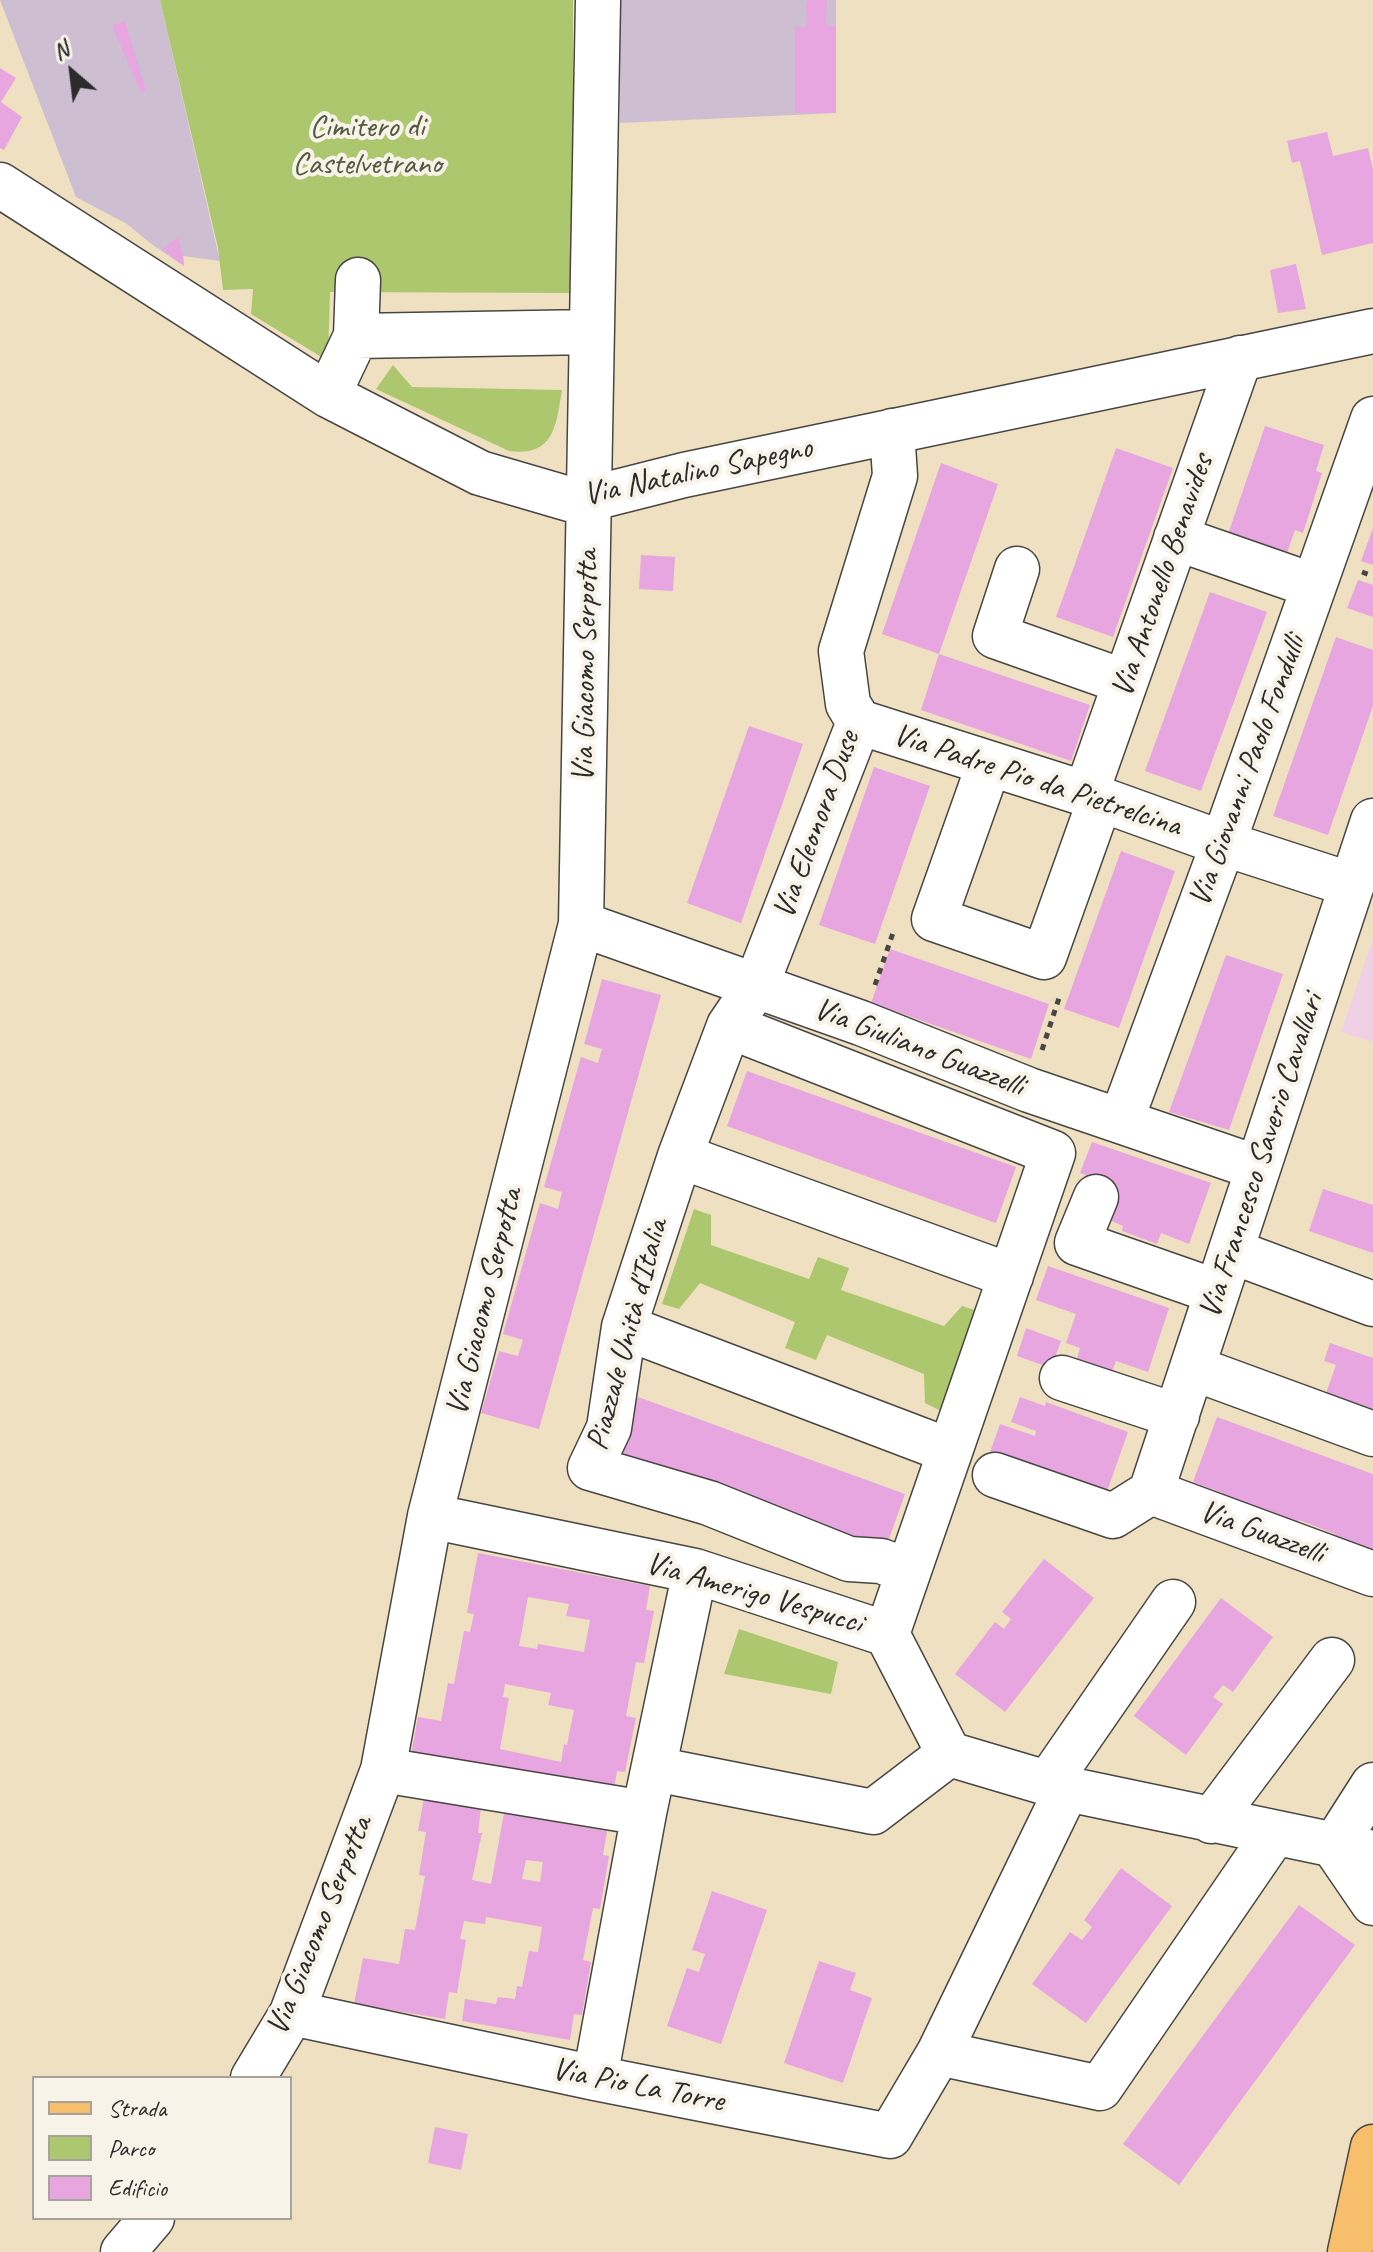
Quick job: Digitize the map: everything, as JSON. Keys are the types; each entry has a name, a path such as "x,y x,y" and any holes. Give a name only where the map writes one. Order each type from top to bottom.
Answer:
{"main road":[{"path":"1361,2227 1373,2147"}],"street":[{"name":"Via Giacomo Serpotta","path":"254,2076 292,2013 383,1770 430,1516 581,924 598,0"},
{"name":"Via Natalino Sapegno","path":"0,185 328,395 480,473 569,499 589,499 684,475 1373,331"},
{"path":"328,395 356,336 358,280"},
{"path":"356,336 592,332"},
{"name":"Via Antonello Benavides","path":"1044,957 1125,682 1240,358"},
{"name":"Via Giovanni Paolo Fondulli","path":"1121,1121 1373,419"},
{"name":"Via Eleonora Duse","path":"756,986 859,722 848,704 841,651 895,476 892,431"},
{"path":"1176,538 1314,586"},
{"path":"1017,569 995,636 1125,682"},
{"name":"Via Padre Pio da Pietrelcina","path":"859,722 1352,885"},
{"path":"989,764 934,919 1044,957"},
{"name":"Via Francesco Saverio Cavallari","path":"1151,1492 1373,821"},
{"name":"Via Giuliano Guazzelli","path":"581,924 861,1023 1029,1090 1258,1168"},
{"name":"Piazzale Unità d'Italia","path":"756,986 729,1026 680,1156 624,1327 609,1428 590,1468 709,1503 849,1559 881,1561 908,1571"},
{"path":"729,1026 1053,1153 887,1634"},
{"path":"680,1156 1011,1276"},
{"path":"1096,1197 1077,1243 1217,1292"},
{"path":"1231,1251 1373,1304"},
{"path":"624,1327 950,1451"},
{"path":"1193,1368 1373,1434"},
{"path":"1062,1378 1177,1416"},
{"path":"995,1475 1113,1516 1151,1492"},
{"name":"Via Guazzelli","path":"1151,1492 1373,1574"},
{"name":"Via Amerigo Vespucci","path":"430,1516 695,1571 887,1634 949,1754"},
{"path":"595,2078 644,1813 695,1571"},
{"name":"Via Pio La Torre","path":"292,2013 595,2078 890,2136 939,2053 1058,1786 1173,1602"},
{"path":"1211,1821 1332,1660"},
{"path":"655,1769 873,1812 949,1754 1058,1786 1274,1834 1356,1836"},
{"path":"383,1770 644,1813"},
{"path":"1373,1785 1356,1836 1373,1903"},
{"path":"939,2053 1100,2088 1274,1834"},
{"path":"123,2252 150,2220"}],"path":[{"path":"861,1023 897,923"},
{"path":"1029,1090 1069,965 1044,957"}],"shaded area":[{"path":"0,0 160,0 220,261 183,256 184,266 127,224 76,197"},
{"path":"620,0 836,0 836,113 620,123"},
{"path":"1373,939 1373,1042 1341,1032"}],"green space":[{"name":"Cimitero di Castelvetrano","path":"160,0 573,0 573,293 330,292 328,361 251,314 253,289 223,290 218,248"},
{"path":"393,365 412,387 562,390 558,416 544,444 524,452 509,451 376,389"},
{"path":"694,1209 711,1215 711,1245 809,1279 818,1257 849,1268 841,1290 944,1326 962,1306 978,1311 943,1412 925,1403 924,1374 827,1335 816,1360 785,1348 795,1322 700,1283 679,1309 662,1304"},
{"path":"739,1629 838,1662 831,1694 724,1674"}],"building":[{"path":"827,0 826,26 836,26 836,113 795,113 795,27 807,27 806,2"},
{"path":"125,21 146,91 141,93 112,26"},
{"path":"0,68 16,78 1,102 22,117 4,150 0,148"},
{"path":"1327,132 1333,156 1368,148 1373,170 1373,243 1322,255 1300,161 1292,163 1287,141"},
{"path":"178,237 183,256 184,266 162,250"},
{"path":"1296,264 1306,309 1278,313 1270,270"},
{"path":"1265,426 1324,445 1316,471 1322,473 1303,533 1295,530 1287,553 1228,534"},
{"path":"1116,448 1173,468 1113,637 1056,617"},
{"path":"941,463 998,484 939,654 882,634"},
{"path":"1373,528 1373,565 1361,561"},
{"path":"641,555 675,557 673,591 639,589"},
{"path":"1358,580 1373,585 1373,617 1347,608"},
{"path":"1210,592 1267,612 1201,791 1145,771"},
{"path":"1336,637 1373,650 1373,706 1328,835 1273,816"},
{"path":"939,654 1090,705 1071,761 921,710"},
{"path":"749,726 803,744 741,923 687,903"},
{"path":"874,767 930,786 875,944 819,925"},
{"path":"1121,851 1175,871 1119,1028 1064,1009"},
{"path":"890,949 1049,1004 1031,1059 871,1003"},
{"path":"1226,955 1283,974 1229,1130 1169,1112"},
{"path":"602,979 661,995 539,1429 481,1413 499,1351 518,1356 523,1340 503,1334 540,1203 558,1209 562,1192 544,1187 581,1057 598,1063 602,1049 584,1044"},
{"path":"747,1071 1016,1167 996,1223 727,1126"},
{"path":"1092,1142 1211,1183 1189,1244 1161,1233 1157,1244 1122,1231 1123,1226 1105,1218 1117,1186 1080,1173"},
{"path":"1323,1189 1373,1205 1373,1253 1309,1231"},
{"path":"1048,1266 1169,1308 1148,1372 1116,1361 1112,1371 1077,1359 1080,1348 1066,1343 1076,1314 1036,1300"},
{"path":"1026,1328 1061,1341 1051,1368 1017,1356"},
{"path":"1330,1343 1373,1358 1373,1409 1326,1393 1336,1365 1324,1361"},
{"path":"638,1397 905,1494 885,1550 617,1452"},
{"path":"1020,1397 1045,1406 1046,1402 1128,1432 1106,1494 990,1452 1000,1424 1035,1436 1036,1431 1011,1422"},
{"path":"1217,1417 1373,1474 1373,1557 1332,1542 1335,1534 1299,1520 1294,1532 1219,1500 1222,1493 1193,1482"},
{"path":"478,1553 650,1586 646,1610 654,1611 644,1663 636,1662 626,1716 636,1718 625,1772 617,1771 613,1795 410,1760 418,1717 441,1721 448,1683 454,1684 464,1631 470,1632 474,1614 467,1613","holes":["528,1597 569,1604 566,1616 590,1620 584,1652 538,1644 537,1649 519,1646","505,1684 551,1693 548,1705 574,1710 561,1762 500,1749 509,1698 503,1697"]},
{"path":"1044,1559 1094,1598 1005,1712 955,1674 995,1622 1004,1629 1011,1619 1002,1612"},
{"path":"1221,1598 1273,1637 1233,1692 1223,1685 1213,1697 1223,1704 1186,1755 1134,1716"},
{"path":"424,1798 481,1808 478,1833 482,1833 472,1880 491,1884 504,1813 607,1831 603,1855 609,1856 600,1909 593,1908 583,1960 591,1962 582,2015 574,2014 570,2040 462,2021 465,1999 496,2004 498,1997 515,1999 517,1986 522,1987 529,1951 538,1952 542,1927 486,1917 485,1924 464,1921 460,1939 466,1940 457,1993 449,1992 445,2019 354,2004 363,1958 399,1964 405,1929 415,1930 425,1876 419,1875 426,1832 418,1831","holes":["526,1860 543,1862 540,1882 522,1879"]},
{"path":"1121,1868 1172,1906 1086,2023 1032,1984 1070,1932 1082,1940 1092,1927 1084,1920"},
{"path":"712,1891 767,1910 721,2044 667,2026 687,1968 699,1972 705,1954 692,1950"},
{"path":"1299,1905 1355,1945 1179,2185 1123,2144"},
{"path":"819,1961 856,1973 850,1990 872,1998 843,2083 784,2063"},
{"path":"435,2127 468,2134 461,2170 428,2163"}]}
